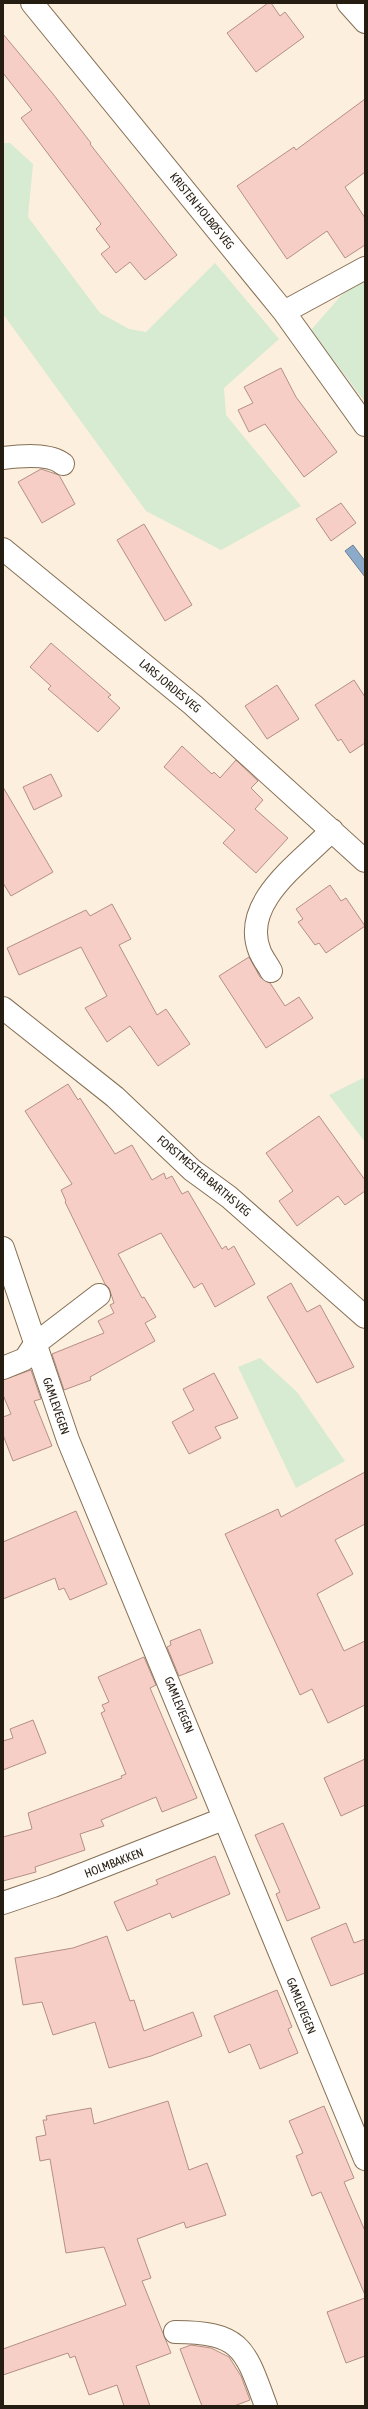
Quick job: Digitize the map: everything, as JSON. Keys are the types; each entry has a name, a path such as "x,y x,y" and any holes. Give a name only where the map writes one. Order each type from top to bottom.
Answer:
{"street":[{"name":"KRISTEN HOLBØS VEG","path":"32,3 284,312 365,424"},
{"path":"348,3 365,22"},
{"path":"284,312 365,268"},
{"path":"3,458 48,457 57,458 63,464"},
{"name":"LARS JORDES VEG","path":"3,549 193,705 365,861"},
{"path":"271,971 260,952 256,930 261,907 272,889 332,830"},
{"name":"FORSTMESTER BARTHS VEG","path":"3,1008 115,1098 192,1170 229,1197 365,1317"},
{"name":"GAMLEVEGEN","path":"3,1248 68,1440 176,1697 223,1819 365,2159"},
{"path":"3,1368 25,1360 35,1344 99,1295"},
{"name":"HOLMBAKKEN","path":"3,1903 54,1886 223,1819"},
{"path":"175,2332 200,2332 226,2340 240,2348 250,2365 266,2406"}],"green space":[{"path":"3,143 10,143 33,164 28,217 100,313 129,329 146,332 215,263 279,339 224,388 226,415 301,506 221,550 146,511 3,314"},
{"path":"365,281 365,402 311,330 346,290"},
{"path":"365,1077 365,1142 329,1095"},
{"path":"260,1358 297,1392 345,1461 296,1488 238,1367"}],"water":[{"path":"353,545 365,561 365,577 345,551"}],"building":[{"path":"268,3 271,3 280,16 285,12 304,37 256,72 227,33"},
{"path":"3,34 53,94 177,255 145,280 130,262 116,273 101,254 110,247 96,229 101,224 21,118 32,110 3,73"},
{"path":"365,99 365,172 345,187 365,218 365,245 345,258 327,231 287,259 237,186 294,147 296,150"},
{"path":"281,368 296,397 337,452 304,477 265,424 249,432 238,410 253,403 244,387"},
{"path":"41,469 59,475 75,504 42,523 18,482"},
{"path":"341,503 356,523 331,541 316,519"},
{"path":"144,524 192,605 165,621 117,540"},
{"path":"51,643 111,695 108,697 120,708 98,732 48,689 51,686 30,667"},
{"path":"354,680 365,697 365,743 350,753 341,739 338,741 315,705"},
{"path":"277,685 299,719 267,739 245,706"},
{"path":"182,746 212,774 214,772 220,778 236,760 258,781 251,788 263,800 255,809 288,838 256,873 223,843 235,830 164,767"},
{"path":"51,774 62,796 34,810 23,787"},
{"path":"3,787 53,872 11,896 3,883"},
{"path":"330,885 341,901 346,898 365,926 326,953 319,943 315,945 298,922 303,919 296,909"},
{"path":"112,904 131,939 119,945 157,1015 166,1009 190,1044 158,1066 130,1026 107,1042 85,1008 107,996 81,947 19,975 7,948 86,910 90,916"},
{"path":"249,957 260,977 270,983 285,1006 299,997 313,1018 266,1048 219,976"},
{"path":"68,1084 78,1100 80,1098 115,1154 132,1145 152,1180 164,1173 166,1179 172,1176 182,1194 188,1191 222,1249 226,1246 228,1250 234,1246 255,1284 215,1307 202,1283 194,1288 161,1233 118,1254 142,1298 144,1297 156,1317 145,1323 155,1341 90,1377 91,1380 64,1390 52,1354 104,1333 98,1321 114,1313 110,1305 114,1303 109,1288 105,1284 65,1202 66,1201 61,1190 72,1184 25,1111"},
{"path":"319,1116 365,1180 365,1191 345,1205 338,1196 297,1226 279,1201 293,1191 266,1153"},
{"path":"291,1283 307,1312 320,1305 354,1367 317,1383 267,1297"},
{"path":"31,1370 41,1399 34,1401 52,1446 13,1461 3,1435 3,1417 11,1414 3,1395 3,1380"},
{"path":"214,1373 238,1418 215,1427 221,1438 189,1454 172,1422 194,1410 183,1389"},
{"path":"365,1472 365,1524 335,1540 353,1574 317,1594 344,1651 365,1641 365,1705 328,1723 312,1689 300,1695 225,1534 278,1509 281,1517"},
{"path":"76,1511 107,1584 70,1600 64,1588 59,1590 55,1578 3,1599 3,1542"},
{"path":"200,1629 213,1663 179,1676 167,1647 171,1645 170,1641"},
{"path":"144,1657 156,1685 150,1688 197,1798 162,1812 156,1797 101,1820 104,1826 80,1834 85,1850 35,1867 36,1872 3,1881 3,1837 32,1829 28,1813 122,1778 121,1776 126,1774 101,1713 105,1711 102,1705 109,1702 98,1677"},
{"path":"33,1720 46,1753 3,1770 3,1741 13,1738 10,1729"},
{"path":"365,1759 365,1805 341,1816 324,1778"},
{"path":"283,1823 320,1908 287,1921 276,1894 280,1892 255,1835"},
{"path":"215,1856 230,1894 172,1918 170,1913 127,1931 114,1902 158,1884 156,1880"},
{"path":"346,1923 354,1943 365,1939 365,1973 331,1986 311,1938"},
{"path":"107,1936 130,2001 134,2000 144,2031 193,2012 202,2036 151,2056 109,2068 95,2022 53,2035 42,2002 23,2005 15,1958 73,1948"},
{"path":"277,1990 292,2027 288,2029 298,2053 260,2069 250,2044 229,2053 214,2016"},
{"path":"168,2101 189,2170 207,2163 226,2215 186,2228 184,2222 137,2239 151,2278 142,2281 171,2353 136,2366 150,2406 124,2406 117,2385 89,2395 75,2356 70,2358 68,2353 3,2375 3,2349 126,2305 104,2247 66,2253 50,2159 40,2161 36,2137 46,2135 43,2120 47,2120 46,2116 91,2108 94,2124"},
{"path":"324,2106 354,2178 344,2182 365,2231 365,2295 321,2192 312,2196 296,2156 303,2153 289,2121"},
{"path":"365,2298 365,2356 346,2363 327,2312"},
{"path":"191,2345 211,2348 229,2357 241,2376 250,2400 234,2406 202,2406 180,2349"}]}
